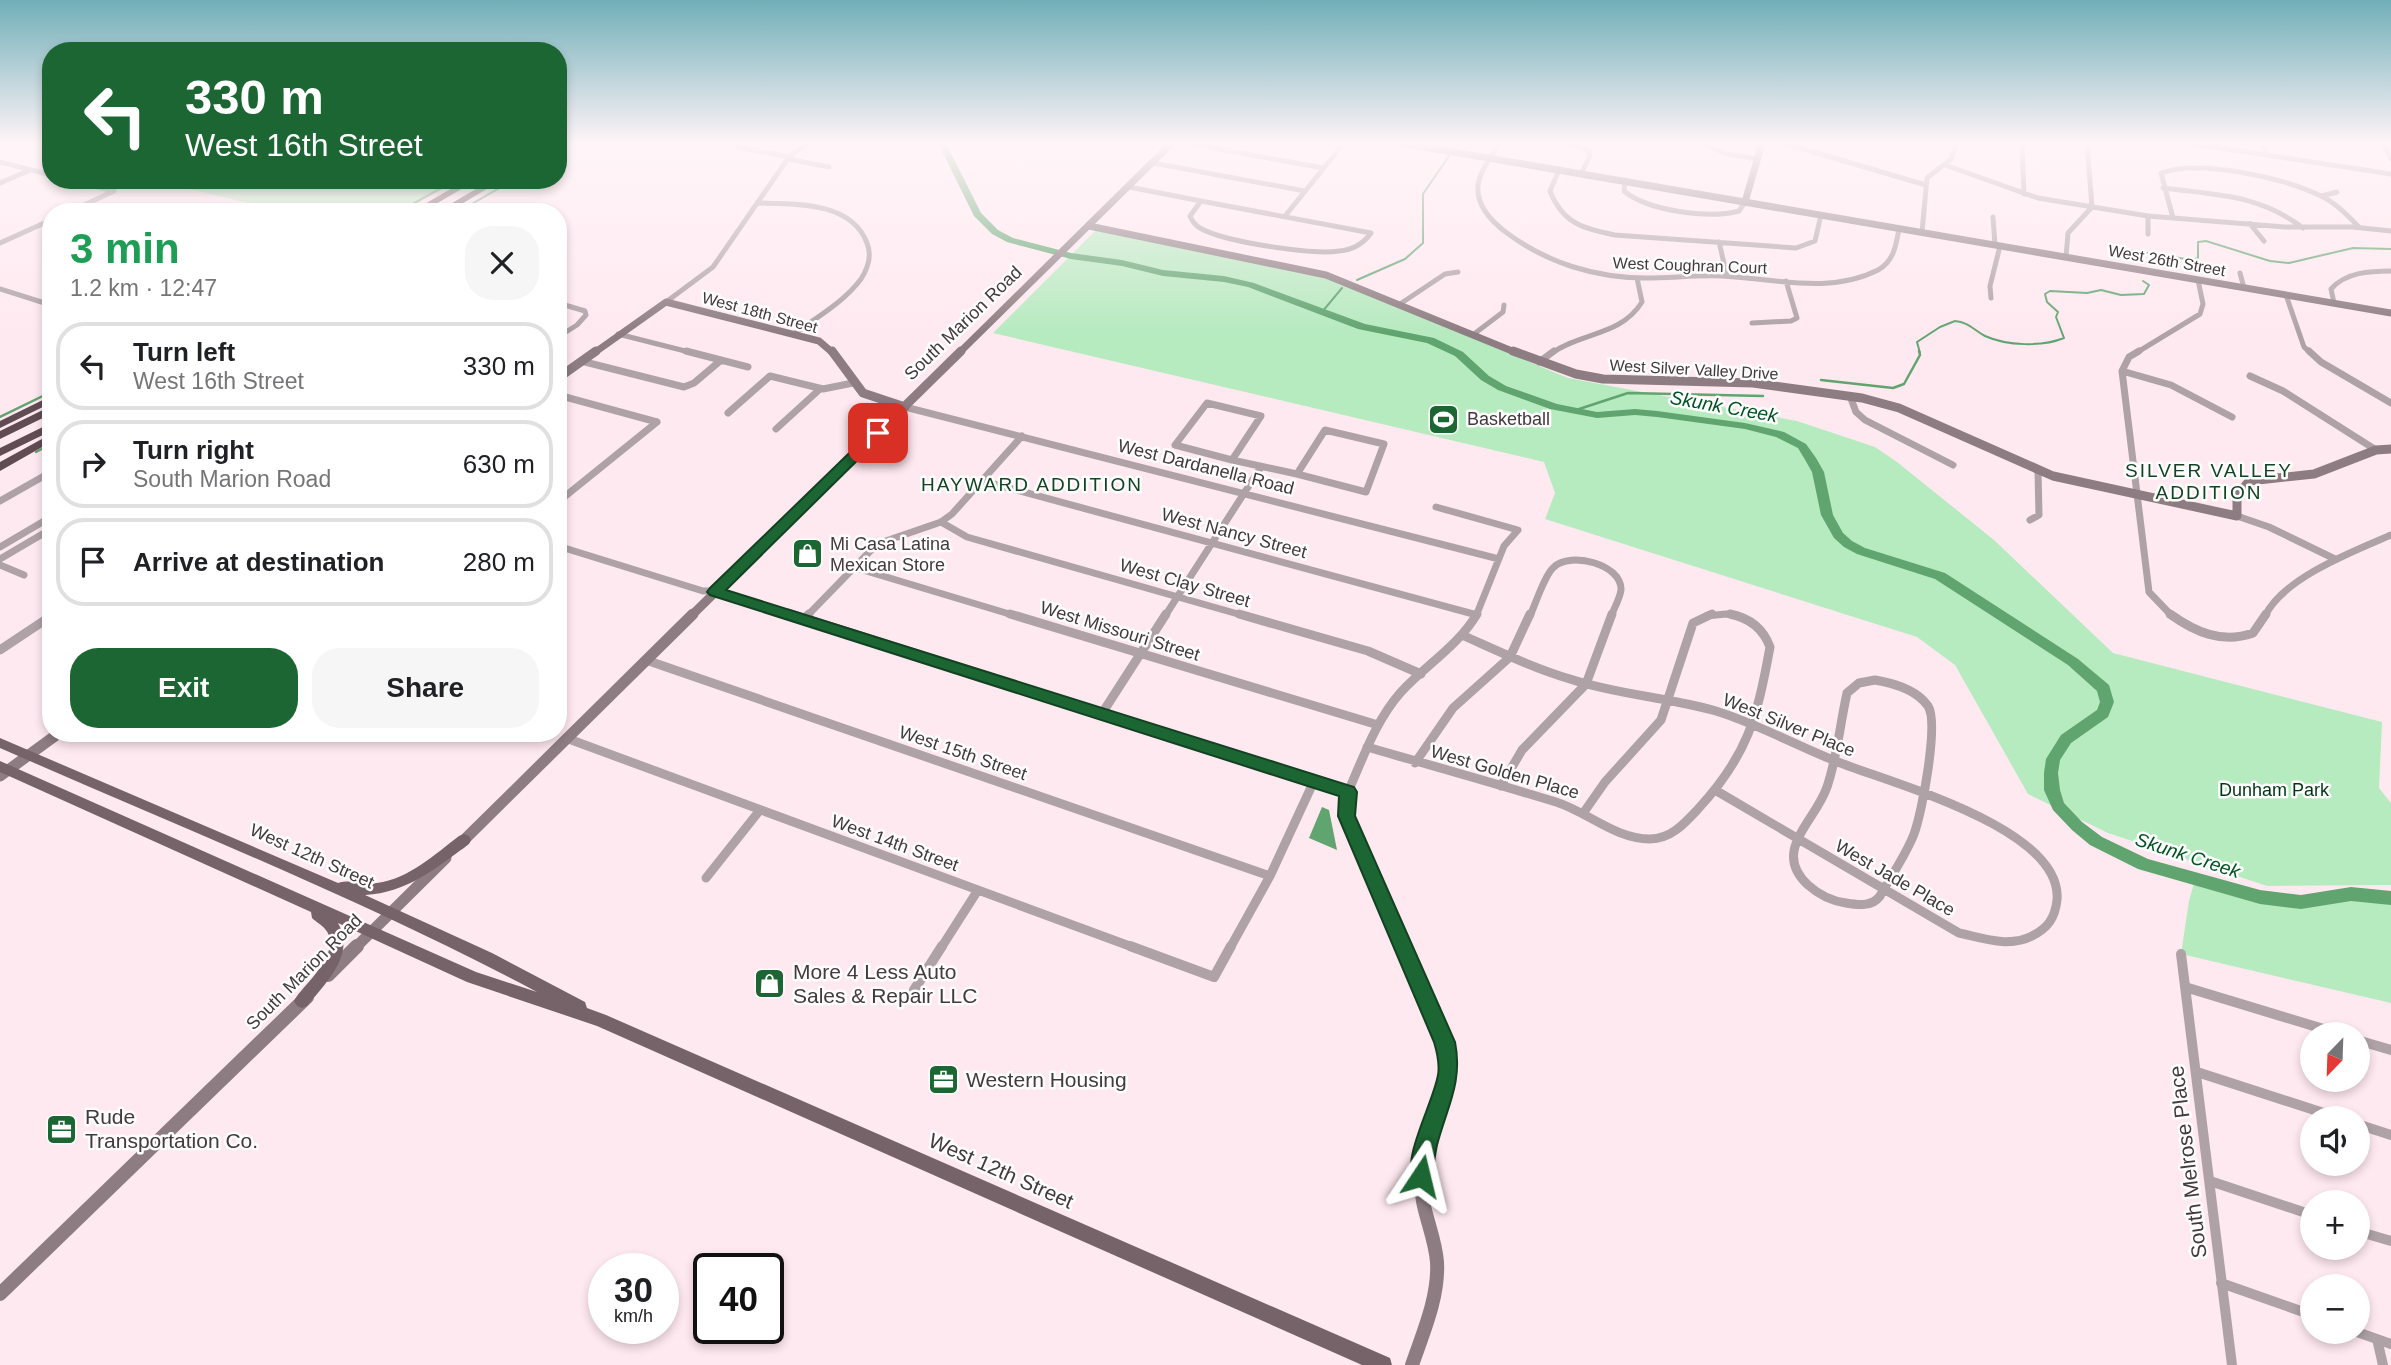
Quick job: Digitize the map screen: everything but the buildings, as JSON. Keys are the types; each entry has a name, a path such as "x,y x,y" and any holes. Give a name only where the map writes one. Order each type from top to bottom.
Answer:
{"highway":[{"path":"0,425 42,404"},
{"path":"0,436 42,414"},
{"path":"0,453 42,431"},
{"path":"0,467 42,442"}],"main road":[{"name":"West 12th Street","path":"0,743 325,883 534,981 601,1020"},
{"name":"West 12th Street","path":"3,771 472,977 601,1020 1383,1365"},
{"path":"325,883 361,890 387,889 404,882 464,840"},
{"path":"277,891 323,917 333,926 339,937 333,960 302,1001"}],"street":[{"path":"567,371 713,267 754,207"},
{"path":"794,334 852,288 871,259 870,247 858,226 820,207"},
{"name":"South Marion Road","path":"567,737 1109,207"},
{"path":"1196,207 1190,213 1192,222 1198,226 1214,232 1308,251 1343,251 1364,242 1371,233 1237,207"},
{"path":"1285,216 1292,207"},
{"name":"West Coughran Court","path":"1484,207 1499,228 1525,246 1554,260 1595,273 1637,278 1727,276 1829,282 1870,274 1891,259 1899,229"},
{"path":"1556,207 1581,225 1625,237 1719,242 1783,249 1801,247 1815,241 1821,215"},
{"path":"1667,207 1727,214 1739,211 1742,207"},
{"name":"West 26th Street","path":"1772,207 2391,313"},
{"path":"1922,232 1924,207"},
{"path":"2066,257 2064,239 2067,230 2092,207 2148,216 2249,225 2359,227 2391,231"},
{"path":"2169,207 2173,218"},
{"path":"2272,207 2284,212 2303,228"},
{"path":"2337,207 2359,227"},
{"path":"2148,216 2148,234"},
{"path":"1991,299 1989,288 1997,265 1993,217"},
{"path":"0,243 42,224"},
{"path":"2249,225 2264,241"},
{"name":"West Silver Valley Drive","path":"1089,226 1326,275 1539,362 1576,374 1658,383 1746,383 1850,396 1899,408 2038,471 2237,516 2269,527 2335,559"},
{"path":"1719,242 1727,276"},
{"path":"2334,303 2331,289 2336,282 2363,274 2391,271"},
{"path":"1400,304 1445,274 1458,272"},
{"path":"2240,273 2244,288"},
{"path":"1539,362 1560,347 1611,329 1632,317 1643,302 1637,278"},
{"path":"2198,280 2203,304 2200,314 2129,357 2122,371 2150,592 2165,612 2193,629 2228,637 2252,634 2275,601 2335,559 2391,536"},
{"path":"1752,323 1797,318 1786,281"},
{"path":"0,289 42,302"},
{"path":"2286,295 2304,347 2321,362 2391,402"},
{"name":"West 18th Street","path":"666,302 823,343 853,383 867,396 905,407"},
{"path":"567,306 586,313 584,320 567,331"},
{"path":"1474,334 1503,312 1504,306"},
{"path":"618,334 748,367"},
{"path":"581,361 684,387 694,383 720,360"},
{"path":"2122,371 2171,385 2232,417"},
{"path":"728,413 770,376 828,390 853,383"},
{"path":"2250,376 2314,409 2376,450"},
{"path":"776,429 820,388"},
{"path":"1850,396 1853,407 1865,420 1952,465"},
{"path":"567,397 657,422 567,495"},
{"path":"1232,460 1261,416 1207,402 1175,445 1232,460 1261,467 1297,474 1366,492 1384,444 1325,430 1297,474"},
{"name":"West Dardanella Road","path":"905,407 1499,559"},
{"path":"804,619 881,541 941,522 959,508 1022,436"},
{"path":"2237,516 2235,497 2238,489 2249,481 2314,474 2376,450 2391,449"},
{"path":"1101,715 1261,467"},
{"path":"2030,520 2039,515 2038,471"},
{"path":"0,501 42,477"},
{"name":"West Nancy Street","path":"983,481 1477,615"},
{"path":"1412,1365 1434,1290 1436,1273 1421,1176 1426,1147 1448,1074 1448,1060 1444,1042 1347,816 1348,792 1378,725 1399,695 1462,635 1477,615 1509,538 1518,530 1436,507"},
{"path":"0,547 42,522"},
{"name":"West Clay Street","path":"941,522 967,537 1368,651 1420,674"},
{"path":"0,559 42,534"},
{"path":"567,549 804,619 1348,792"},
{"path":"1415,763 1453,708 1510,657 1553,568 1571,561 1594,563 1613,574 1620,583 1621,590 1586,684 1522,750 1501,786"},
{"path":"0,565 24,575"},
{"name":"West Missouri Street","path":"853,567 1378,725"},
{"path":"1584,812 1605,782 1655,729 1668,701 1693,622 1712,614 1737,616 1758,626 1770,647 1751,725 1738,759 1715,790"},
{"path":"0,650 42,622"},
{"name":"West Silver Place","path":"1462,635 1510,657 1586,684 1711,710 1835,762 1991,822 2026,844 2051,875 2057,908"},
{"name":"West 15th Street","path":"646,660 1270,876"},
{"path":"1864,681 1894,683 1923,700 1933,717 1924,796 1909,846 1876,901 1863,905 1842,903 1818,894 1805,885 1792,860 1796,839 1821,802 1835,762 1846,698 1850,689 1864,681"},
{"name":"West 14th Street","path":"567,738 1214,977 1270,876"},
{"path":"3,771 47,742"},
{"name":"South Marion Road","path":"0,1294 302,1001 562,742"},
{"name":"West Golden Place","path":"1367,747 1584,812 1635,838 1671,835 1685,824 1715,790"},
{"path":"1270,876 1314,781"},
{"name":"West Jade Place","path":"1715,790 1959,933 2012,943 2036,937 2050,926 2057,908"},
{"path":"706,878 761,810"},
{"path":"914,990 978,890"},
{"name":"South Melrose Place","path":"2181,954 2232,1365"},
{"path":"2185,987 2300,1022"},
{"path":"2370,1044 2391,1050"},
{"path":"2197,1072 2302,1106"},
{"path":"2370,1128 2391,1135"},
{"path":"2210,1181 2300,1211"},
{"path":"2370,1235 2391,1241"},
{"path":"2221,1283 2300,1311"},
{"path":"2370,1337 2391,1344"},
{"path":"2377,1339 2383,1365"}],"green space":[{"name":"Dunham Park","path":"1097,229 1325,277 1568,378 1797,421 1875,447 1994,540 2113,653 2382,722 2379,788 2391,803 2391,885 2267,886 2108,833 2028,794 1955,665 1917,637 1545,519 1555,493 1544,462 993,333"},
{"path":"2195,880 2260,897 2301,902 2351,894 2391,898 2391,1003 2181,954"}],"shaded area":[{"path":"1322,807 1329,810 1337,850 1309,838"}],"waterway":[{"name":"Skunk Creek","path":"973,207 995,232 1010,240 1071,256 1122,263 1163,273 1224,279 1251,285 1362,327 1430,340 1459,354 1485,378 1502,388 1554,407 1597,415 1635,412 1657,414 1745,426 1780,434 1802,446 1810,458 1818,472 1827,515 1838,535 1848,544 1861,551 1940,576 2073,662 2104,689 2107,702 2103,713 2066,739 2053,759 2051,773 2052,790 2058,806 2096,841 2144,864 2260,897 2301,902 2351,894 2391,898"},
{"path":"1357,280 1405,259 1423,243 1423,207"},
{"path":"2114,256 2128,250 2192,260 2198,258 2198,242 2206,241 2270,261 2289,263 2353,248 2391,249"},
{"path":"1920,353 1917,342 1955,321 2004,342 2035,344 2055,341 2064,338 2056,317 2058,312 2047,302 2045,294 2050,291 2087,293 2101,290 2121,295 2144,294 2149,285 2143,281"},
{"path":"1322,312 1342,288"},
{"path":"1821,380 1893,388 1904,384 1920,355 1919,351"},
{"path":"1573,411 1628,393 1763,396"},
{"path":"0,417 42,396"},
{"path":"36,452 42,449"}],"place":[{"name":"Basketball","path":"1444,419"},
{"name":"Mi Casa Latina Mexican Store","path":"807,554"},
{"name":"More 4 Less Auto Sales & Repair LLC","path":"770,984"},
{"name":"Western Housing","path":"943,1080"},
{"name":"Rude Transportation Co.","path":"62,1129"}],"district":[{"name":"SILVER VALLEY ADDITION","path":"2209,481"},
{"name":"HAYWARD ADDITION","path":"1032,484"}],"route":[{"path":"878,433 715,592 1348,792 1345,806 1347,816 1444,1042 1448,1060 1444,1093 1426,1147 1421,1176"}]}
